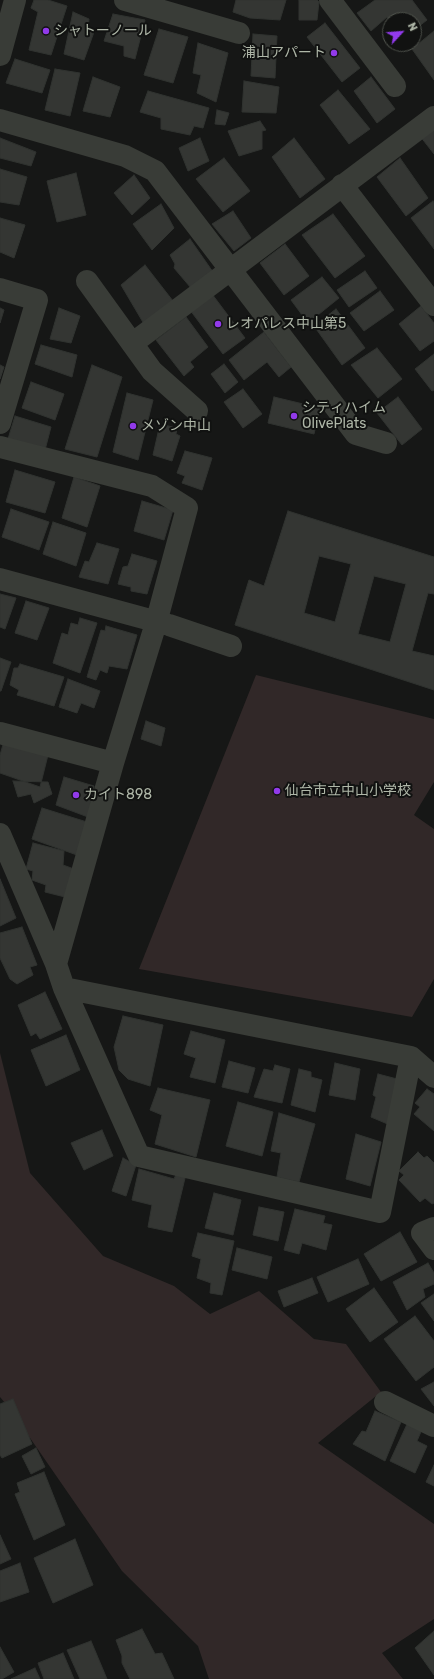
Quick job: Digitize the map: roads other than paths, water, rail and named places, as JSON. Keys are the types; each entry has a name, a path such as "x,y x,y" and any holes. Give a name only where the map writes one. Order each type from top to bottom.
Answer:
{"street":[{"path":"0,55 16,0"},
{"path":"125,0 239,33"},
{"path":"330,0 395,86"},
{"path":"132,344 434,117"},
{"path":"0,120 125,156 155,171 356,434 386,443"},
{"path":"342,185 434,305"},
{"path":"87,281 152,371 197,411"},
{"path":"0,290 37,300 0,423"},
{"path":"0,447 152,486 187,508 156,623 113,763 56,964"},
{"path":"0,579 231,646"},
{"path":"0,733 113,763"},
{"path":"0,834 56,964 64,988 139,1156 380,1212 411,1057"},
{"path":"64,988 411,1057 434,1077"},
{"path":"434,1228 422,1233 434,1249"},
{"path":"385,1402 434,1426"}],"place":[{"name":"シャトーノール","path":"46,31"},
{"name":"浦山アパート","path":"334,53"},
{"name":"レオパレス中山第5","path":"218,324"},
{"name":"シティハイム OlivePlats","path":"294,416"},
{"name":"メゾン中山","path":"133,426"},
{"name":"仙台市立中山小学校","path":"277,791"},
{"name":"カイト898","path":"76,795"}]}
